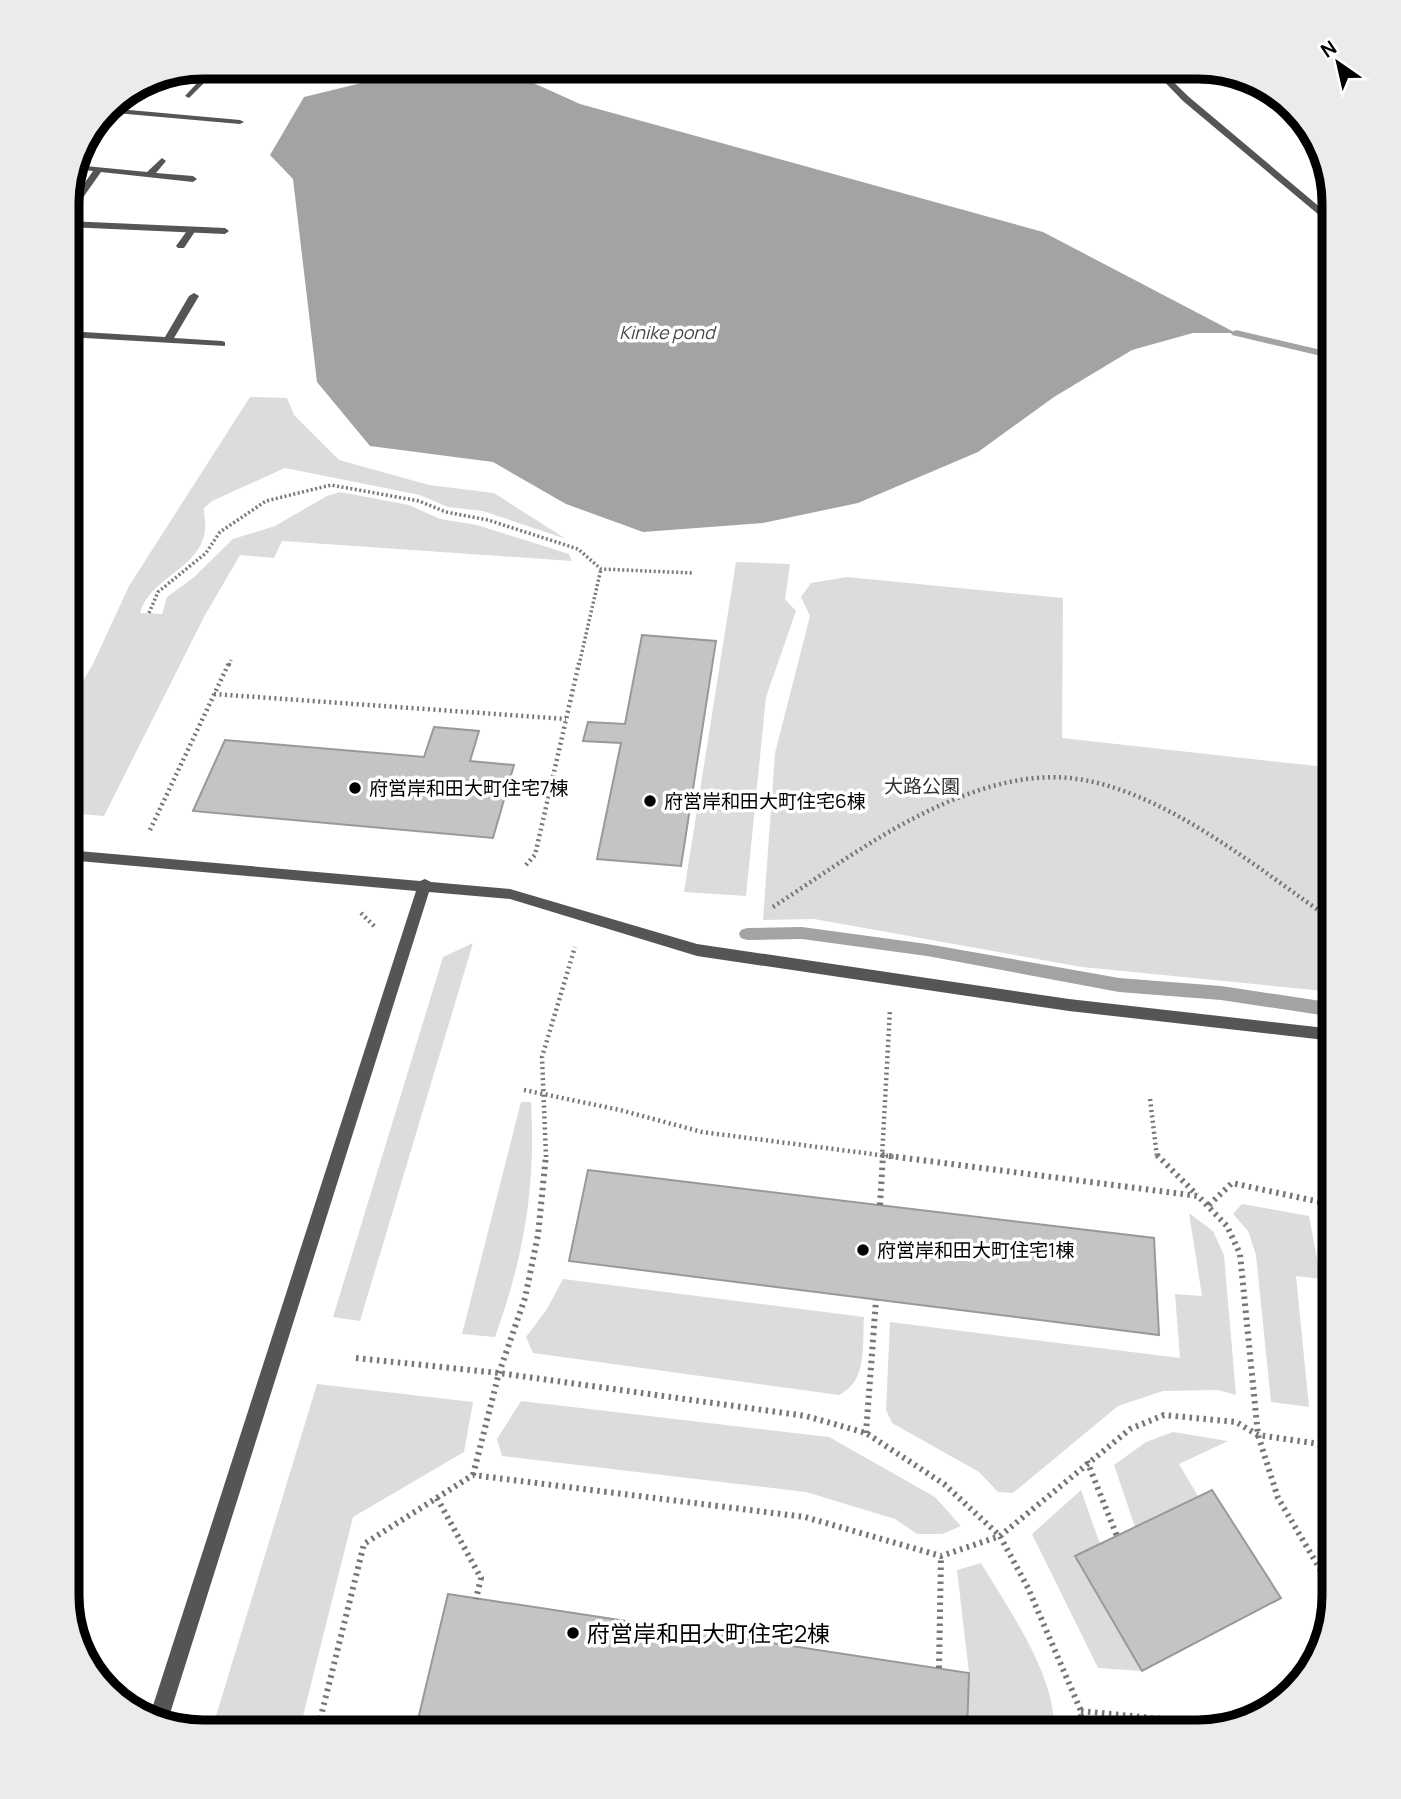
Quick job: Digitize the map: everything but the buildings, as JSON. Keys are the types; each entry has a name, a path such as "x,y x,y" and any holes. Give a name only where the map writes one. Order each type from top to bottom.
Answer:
{"street":[{"path":"194,79 203,80"},
{"path":"1166,79 1186,99 1322,212"},
{"path":"189,96 203,80"},
{"path":"119,111 240,122"},
{"path":"149,175 162,161"},
{"path":"84,168 193,179"},
{"path":"79,197 98,170"},
{"path":"79,225 225,231"},
{"path":"181,246 192,230"},
{"path":"168,340 194,296"},
{"path":"79,335 222,344"},
{"path":"79,856 425,884 510,894 697,950 1069,1005 1322,1034"},
{"path":"160,1712 425,884"}],"path":[{"path":"149,613 158,592 184,574 206,553 220,532 266,501 331,485 419,501 446,512 488,520 578,549 601,569 693,573"},
{"path":"517,873 535,855 601,569"},
{"path":"136,860 230,660"},
{"path":"215,694 566,719"},
{"path":"773,906 921,814 985,788 1038,779 1089,781 1136,797 1179,819 1322,912"},
{"path":"473,1475 499,1373 525,1298 538,1235 546,1155 542,1057 578,936"},
{"path":"880,1205 890,1002"},
{"path":"524,1090 620,1110 702,1132 1198,1196"},
{"path":"1150,1099 1157,1159 1209,1205 1227,1226 1240,1254 1258,1436 1278,1498 1322,1571"},
{"path":"1209,1205 1232,1183 1322,1204"},
{"path":"866,1433 876,1300"},
{"path":"356,1359 499,1373 806,1416 866,1433 944,1484 1000,1536 1028,1588 1081,1711 1081,1720"},
{"path":"320,1720 364,1545 473,1475 805,1517 941,1556 1000,1536 1087,1461 1130,1429 1164,1415 1236,1422 1258,1436 1322,1444"},
{"path":"1087,1461 1117,1536"},
{"path":"437,1498 481,1578 476,1598"},
{"path":"939,1668 941,1556"},
{"path":"1081,1711 1172,1720"}],"green space":[{"path":"250,397 287,398 294,415 339,460 429,485 494,493 566,539 483,511 448,507 420,495 285,468 212,501 204,508 205,528 201,544 185,564 154,590 140,613 162,614 167,597 193,578 233,539 275,526 327,496 340,492 409,505 440,519 477,525 569,554 572,561 282,541 274,558 240,555 204,617 104,816 79,814 79,688 93,664 129,586"},
{"path":"736,562 790,564 785,599 796,611 766,697 746,896 684,892"},
{"name":"大路公園","path":"847,577 1063,598 1062,738 1322,767 1322,991 1082,967 814,919 763,920 775,753 810,616 801,597 811,583"},
{"path":"473,943 360,1321 333,1317 443,957"},
{"path":"521,1102 531,1102 532,1163 526,1221 514,1278 495,1337 462,1334"},
{"path":"1242,1204 1309,1216 1321,1279 1296,1276 1309,1407 1271,1402 1256,1255 1248,1231 1233,1214"},
{"path":"1189,1213 1213,1231 1224,1255 1236,1395 1218,1390 1163,1391 1118,1406 1013,1493 998,1492 979,1472 892,1423 886,1410 890,1322 1180,1358 1175,1294 1202,1296"},
{"path":"563,1279 864,1317 859,1372 855,1381 839,1395 533,1353 526,1337 547,1309"},
{"path":"317,1384 473,1402 464,1452 353,1517 302,1720 215,1720"},
{"path":"521,1401 829,1437 935,1497 961,1526 942,1534 917,1534 895,1519 806,1492 502,1456 497,1439"},
{"path":"1173,1432 1228,1441 1179,1464 1198,1496 1135,1527 1114,1465 1146,1442"},
{"path":"1081,1490 1100,1544 1075,1556 1142,1671 1098,1668 1032,1534"},
{"path":"981,1563 1040,1667 1048,1689 1053,1720 967,1720 969,1673 957,1570"}],"water":[{"name":"Kinike pond","path":"378,79 527,79 580,104 1043,232 1236,333 1193,333 1132,350 1054,397 978,452 858,503 763,523 643,532 566,504 493,462 370,446 317,382 293,179 270,155 304,97"}],"waterway":[{"path":"1236,333 1322,353"},
{"path":"747,934 802,933 927,950 1119,985 1221,993 1322,1008"}],"place":[{"name":"府営岸和田大町住宅7棟","path":"355,788"},
{"name":"府営岸和田大町住宅6棟","path":"650,801"},
{"name":"府営岸和田大町住宅1棟","path":"863,1250"},
{"name":"府営岸和田大町住宅2棟","path":"573,1633"}]}
